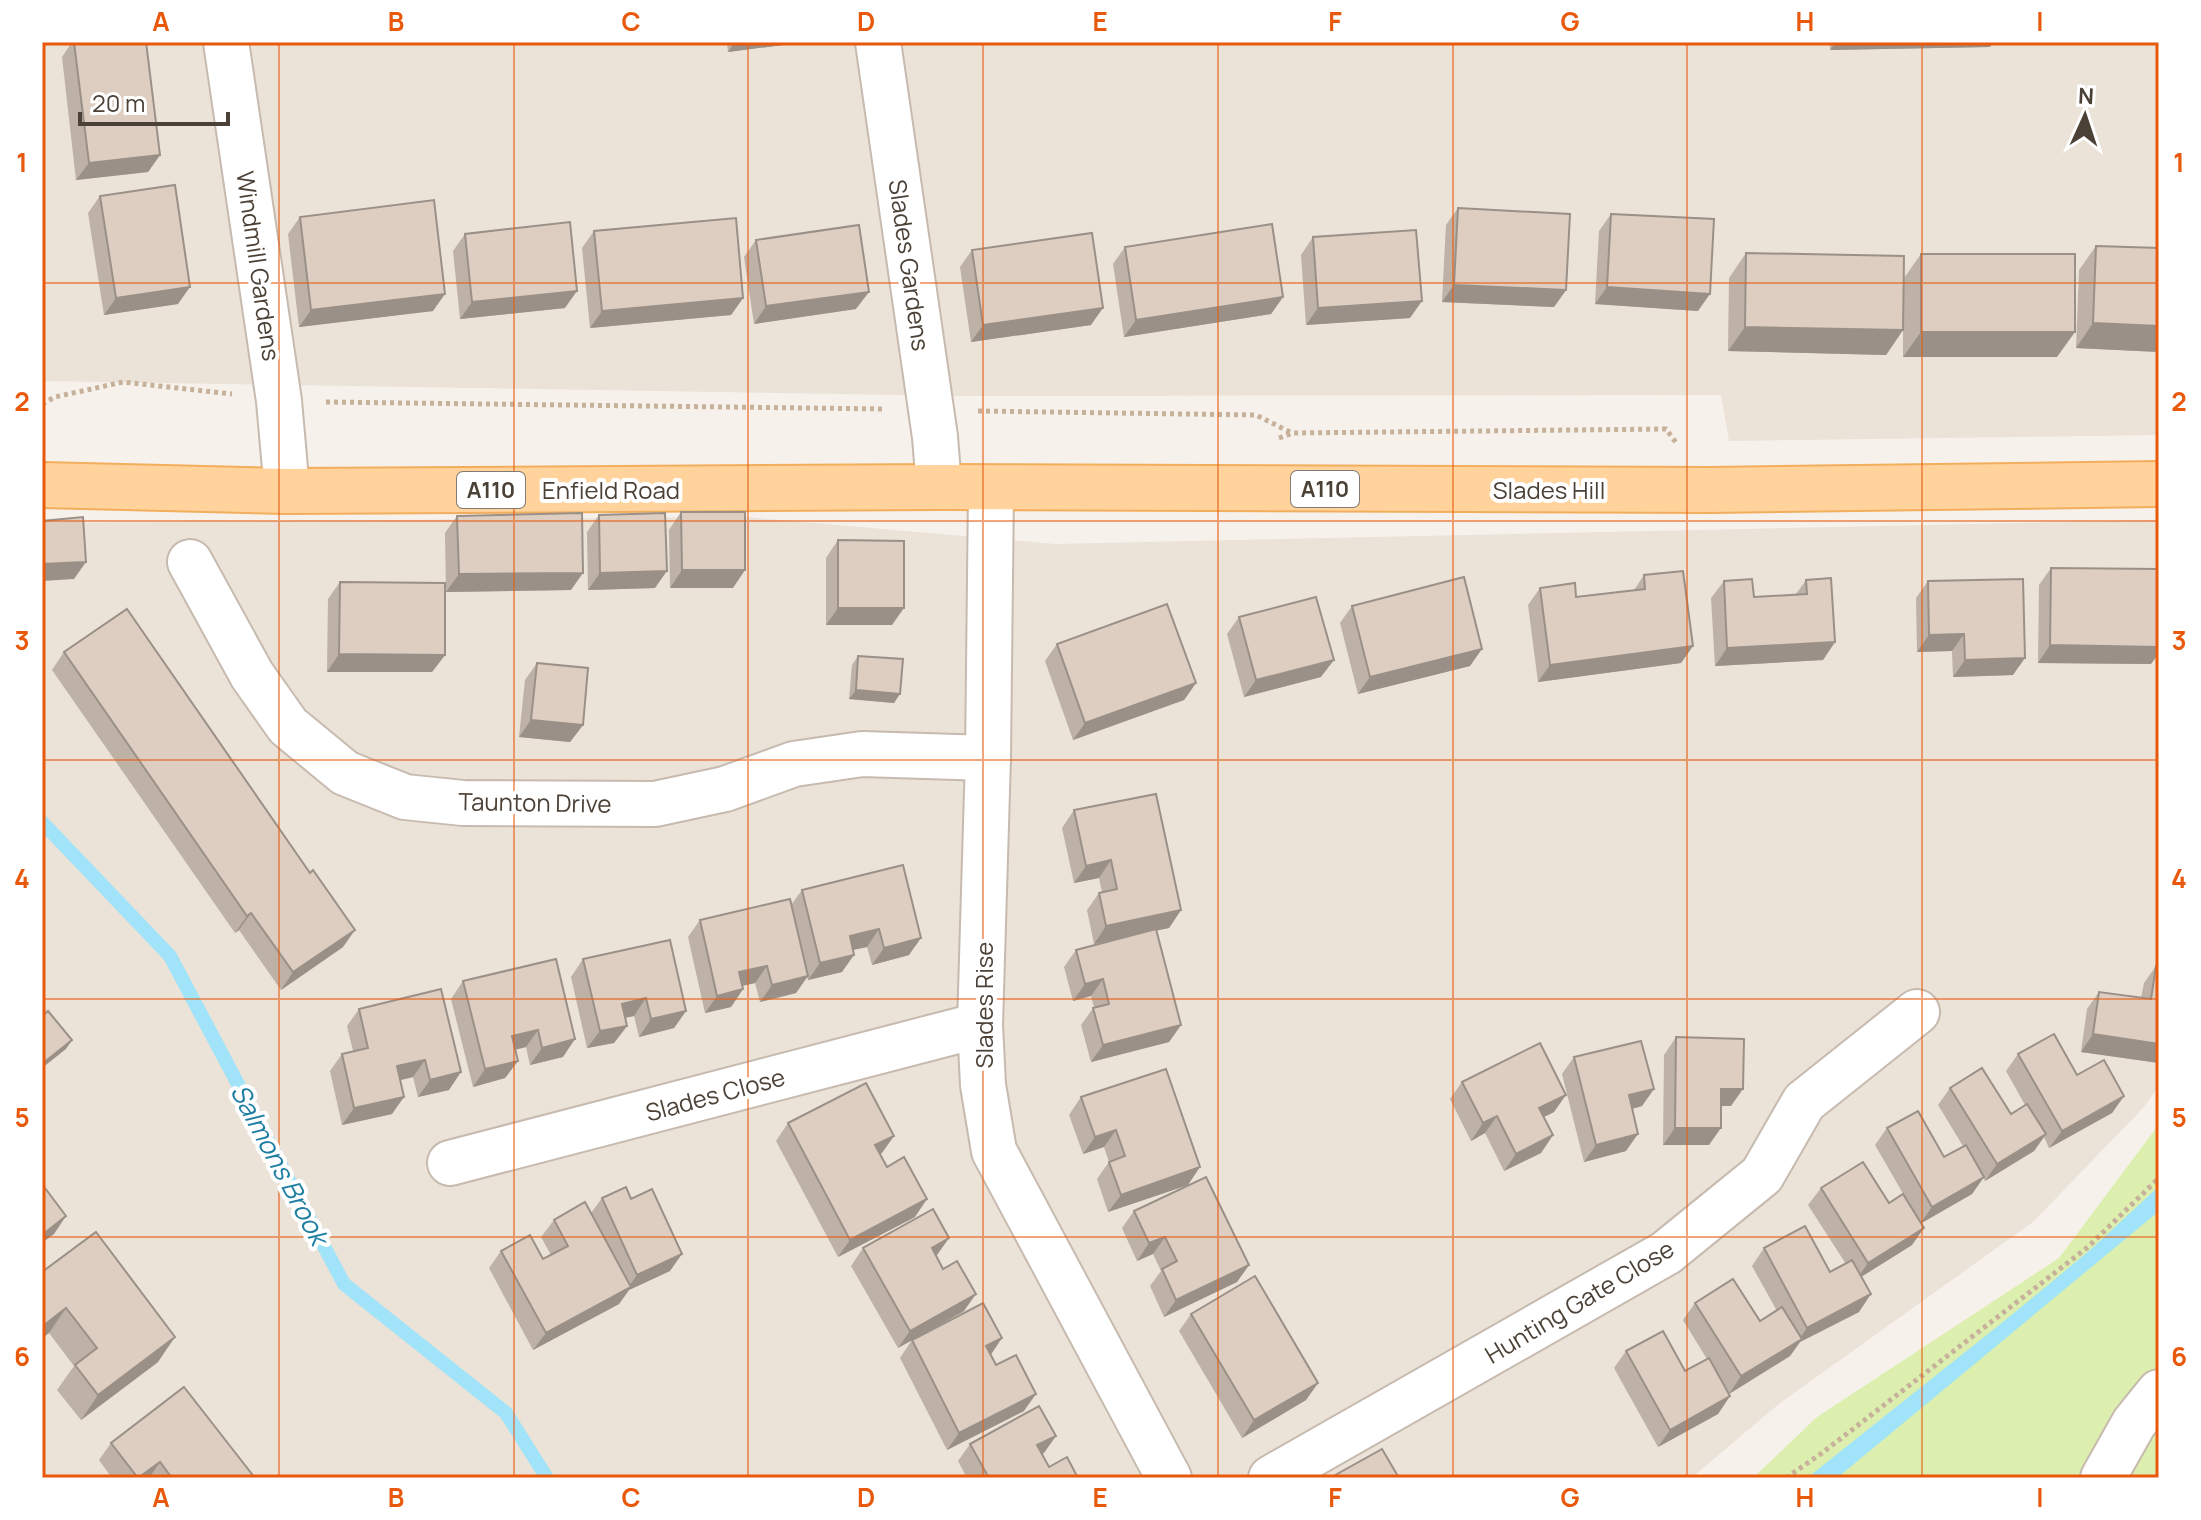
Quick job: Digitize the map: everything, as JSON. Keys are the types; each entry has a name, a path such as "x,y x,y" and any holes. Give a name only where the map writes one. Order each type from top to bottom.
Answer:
{"main road":[{"name":"Slades Hill","path":"939,487 1710,490 2159,484"},
{"name":"Enfield Road","path":"42,485 287,491 939,487"}],"street":[{"name":"Windmill Gardens","path":"226,42 279,401 287,491"},
{"name":"Slades Gardens","path":"878,42 931,410 939,487"},
{"name":"Slades Rise","path":"991,488 988,758 980,1025 983,1085 994,1151 1169,1478"},
{"name":"Taunton Drive","path":"190,562 252,675 288,726 345,773 405,797 463,803 655,804 725,789 794,764 862,754 988,758"},
{"name":"Hunting Gate Close","path":"1271,1478 1666,1253 1762,1175 1804,1102 1917,1012"},
{"name":"Slades Close","path":"450,1163 980,1025"},
{"path":"2103,1478 2134,1423 2159,1392"}],"path":[{"path":"42,404 55,397 123,382 279,401 1256,415 1293,433 1666,429 1710,490"},
{"path":"1786,1478 2088,1247 2159,1178"}],"shaded area":[{"path":"42,42 2159,42 2159,435 1729,441 1721,395 964,396 42,381"},
{"path":"746,517 1055,544 2159,520 2159,1086 2143,1108 2033,1222 1780,1403 1691,1478 44,1478 42,523"}],"green space":[{"path":"2159,1124 2159,1478 1753,1478 1817,1417 2059,1258"}],"water":[{"path":"2159,1186 2159,1193 1991,1338 1817,1478 1807,1478 2072,1267"}],"building":[{"path":"74,42 146,42 160,155 89,163"},
{"path":"175,185 190,287 116,298 100,196"},
{"path":"434,200 445,294 311,310 300,217"},
{"path":"1458,208 1570,214 1566,290 1454,285"},
{"path":"1611,214 1714,219 1710,294 1607,287"},
{"path":"736,218 743,298 602,311 594,231"},
{"path":"570,222 577,291 472,302 465,234"},
{"path":"1272,224 1283,297 1136,320 1125,247"},
{"path":"859,225 869,292 766,306 756,240"},
{"path":"1416,230 1422,301 1318,308 1313,237"},
{"path":"1092,233 1103,308 983,325 972,250"},
{"path":"2096,246 2159,248 2159,326 2093,323"},
{"path":"1746,253 1904,256 1903,330 1745,327"},
{"path":"1921,254 2075,254 2075,332 1921,332"},
{"path":"681,512 745,512 745,570 682,570"},
{"path":"582,513 583,573 459,574 457,516"},
{"path":"665,513 667,571 600,573 599,515"},
{"path":"83,517 86,562 42,564 42,521"},
{"path":"838,540 904,541 904,608 838,608"},
{"path":"2051,568 2159,569 2159,647 2050,645"},
{"path":"1683,571 1693,646 1550,665 1540,588 1575,583 1576,597 1645,589 1644,575"},
{"path":"1464,577 1482,649 1370,677 1352,606"},
{"path":"1831,578 1835,642 1727,648 1724,581 1752,579 1754,597 1807,594 1806,580"},
{"path":"2023,579 2025,658 1965,660 1964,634 1929,635 1928,581"},
{"path":"340,582 445,583 445,655 339,654"},
{"path":"1316,597 1334,660 1256,680 1239,617"},
{"path":"1167,604 1196,683 1085,723 1057,644"},
{"path":"127,609 310,873 313,870 355,930 293,972 251,913 247,916 64,652"},
{"path":"858,656 903,659 900,694 856,690"},
{"path":"537,663 588,668 583,725 531,720"},
{"path":"1156,794 1181,910 1106,926 1099,893 1117,889 1111,860 1086,866 1074,810"},
{"path":"903,865 921,938 884,948 879,929 850,936 854,955 820,963 802,890"},
{"path":"790,899 808,976 772,985 767,966 739,972 743,989 717,996 700,920"},
{"path":"1156,929 1181,1025 1103,1045 1093,1008 1109,1004 1103,979 1085,984 1076,950"},
{"path":"670,940 686,1011 651,1019 646,998 622,1004 627,1026 600,1031 583,959"},
{"path":"556,959 575,1039 542,1048 538,1030 512,1036 518,1061 485,1069 463,981"},
{"path":"2156,966 2159,966 2159,1044 2093,1034 2099,992 2151,999"},
{"path":"441,989 461,1072 430,1080 425,1060 397,1066 404,1097 354,1108 342,1054 368,1048 359,1009"},
{"path":"48,1011 72,1040 42,1064 42,1016"},
{"path":"2054,1034 2077,1075 2104,1060 2124,1096 2062,1131 2018,1054"},
{"path":"1676,1037 1744,1039 1743,1089 1721,1089 1721,1128 1675,1128"},
{"path":"1641,1041 1654,1089 1629,1095 1638,1134 1596,1145 1574,1057"},
{"path":"1540,1043 1566,1095 1539,1108 1553,1135 1516,1154 1497,1116 1483,1123 1462,1082"},
{"path":"1982,1068 2011,1114 2027,1104 2046,1134 1997,1164 1950,1088"},
{"path":"1166,1069 1200,1167 1121,1195 1109,1162 1125,1156 1116,1130 1095,1137 1081,1097"},
{"path":"866,1083 894,1136 875,1145 887,1167 904,1157 927,1199 850,1240 788,1123"},
{"path":"1918,1111 1944,1157 1966,1145 1984,1177 1932,1207 1887,1128"},
{"path":"1863,1162 1889,1203 1903,1194 1924,1228 1868,1263 1821,1188"},
{"path":"1206,1177 1249,1265 1176,1300 1162,1269 1177,1261 1165,1237 1149,1243 1134,1211"},
{"path":"42,1184 66,1216 42,1235"},
{"path":"626,1187 631,1199 652,1189 682,1254 637,1275 602,1198"},
{"path":"585,1202 631,1287 546,1333 501,1251 530,1235 543,1259 568,1246 554,1220"},
{"path":"933,1209 949,1238 932,1248 943,1269 957,1261 976,1294 910,1331 863,1248"},
{"path":"1805,1226 1830,1272 1852,1260 1871,1294 1807,1328 1764,1248"},
{"path":"96,1232 175,1337 98,1395 75,1365 97,1348 66,1308 42,1325 42,1272"},
{"path":"1255,1276 1318,1383 1254,1420 1191,1314"},
{"path":"1733,1279 1760,1321 1782,1307 1802,1339 1741,1376 1695,1303"},
{"path":"983,1303 1002,1338 986,1346 996,1365 1016,1355 1036,1394 959,1433 912,1340"},
{"path":"1663,1331 1685,1371 1709,1358 1730,1396 1670,1430 1626,1351"},
{"path":"184,1387 255,1478 172,1478 160,1462 138,1478 111,1443"},
{"path":"1039,1406 1056,1436 1037,1445 1049,1467 1067,1457 1078,1478 989,1478 970,1444"},
{"path":"1382,1449 1399,1478 1330,1478"}],"waterway":[{"name":"Salmons Brook","path":"42,822 170,956 344,1284 506,1413 547,1478"},
{"path":"1826,1478 2159,1202"}]}
